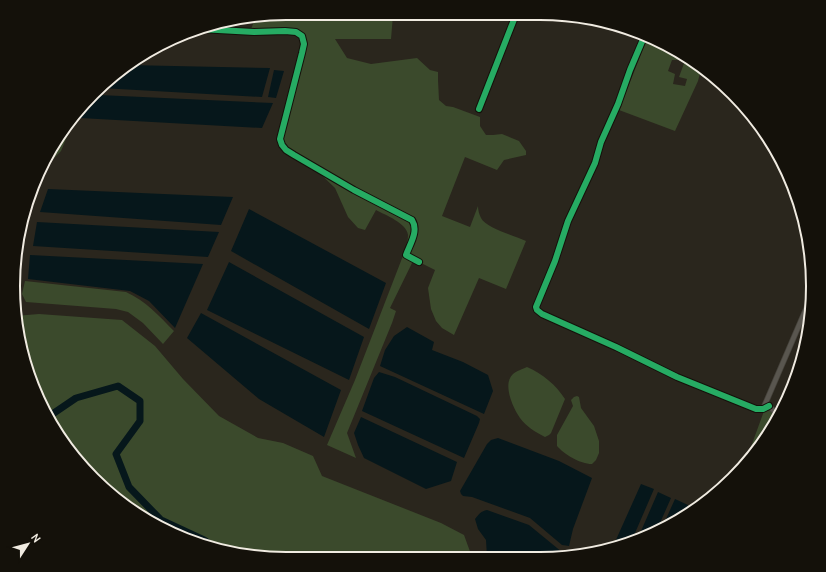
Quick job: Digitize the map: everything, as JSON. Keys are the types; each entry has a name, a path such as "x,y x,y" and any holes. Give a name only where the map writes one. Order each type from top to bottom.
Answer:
{"street":[{"path":"479,109 514,20"},
{"path":"214,30 254,32 285,31 296,32 302,36 304,44 280,139 282,145 286,150 354,190 412,220 415,224 414,234 406,255 419,262"},
{"path":"643,40 618,104 601,142 595,163 568,221 555,261 536,307 537,310 542,314 616,347 677,377 756,409 763,409 769,406"},
{"path":"763,409 804,313"},
{"path":"767,401 769,406 775,411"}],"green space":[{"path":"286,20 393,20 391,39 335,39 347,58 371,64 417,58 430,70 438,72 439,100 446,106 453,107 480,117 480,126 486,135 502,134 519,141 526,151 526,155 504,160 497,170 465,157 442,216 470,227 478,206 481,218 484,222 526,241 506,289 479,278 454,335 442,328 436,321 431,309 428,288 435,270 419,262 412,263 390,308 396,311 392,323 347,433 356,458 327,445 355,380 406,248 408,235 407,231 400,223 376,210 365,230 358,228 348,217 335,188 312,166 286,150 280,139 302,53 301,33 297,30 251,29 254,22"},
{"path":"646,42 678,59 672,60 668,71 675,74 673,84 685,86 687,79 679,77 684,63 700,73 698,81 675,131 619,110"},
{"path":"68,133 61,151 52,160 65,138"},
{"path":"25,281 126,292 146,304 174,331 163,344 143,323 128,312 116,309 26,302 22,294"},
{"path":"39,314 122,320 155,346 183,379 219,416 258,438 283,443 313,456 322,476 441,523 464,535 470,552 286,552 251,550 200,538 168,525 138,507 111,486 86,461 65,434 47,404 34,372 25,338 22,315"},
{"path":"527,367 549,380 565,399 551,433 545,437 531,429 522,421 514,408 510,396 508,384 510,378 514,373"},
{"path":"577,396 579,397 581,408 594,426 599,441 599,453 596,460 592,464 587,464 573,458 557,446 557,435 573,406 571,400"},
{"path":"769,410 774,412 750,449 764,411"}],"shaded area":[{"path":"138,65 270,68 262,97 108,88"},
{"path":"274,70 284,71 276,98 268,97"},
{"path":"101,95 273,103 262,128 80,118"},
{"path":"48,189 233,197 221,225 40,212"},
{"path":"249,209 386,283 369,329 231,251"},
{"path":"37,222 219,232 208,257 33,246"},
{"path":"30,255 203,264 175,328 149,301 130,291 28,279"},
{"path":"229,262 364,337 349,380 207,310"},
{"path":"201,313 341,390 324,437 259,399 187,338"},
{"path":"407,327 434,342 432,350 463,362 488,375 493,391 484,414 380,366 385,350 394,336"},
{"path":"379,372 395,377 477,416 480,419 464,458 362,411 374,378"},
{"path":"361,417 457,462 451,481 426,489 364,458 354,433"},
{"path":"498,438 559,461 592,478 573,529 569,546 562,545 530,518 472,497 463,496 461,494 460,491 487,444 491,440"},
{"path":"641,484 654,489 634,535 615,541"},
{"path":"658,492 671,498 659,524 640,533"},
{"path":"675,499 688,505 687,508 665,521"},
{"path":"487,510 529,525 560,551 487,552 486,540 478,529 475,519 482,512"}],"waterway":[{"path":"53,414 76,398 118,386 140,401 140,421 116,454 129,487 161,520 198,537"}],"cycle path":[{"path":"479,109 514,20"},
{"path":"214,30 254,32 285,31 296,32 302,36 304,44 280,139 282,145 286,150 354,190 412,220 415,229 412,242 406,255 419,262"},
{"path":"643,40 618,104 601,142 595,163 568,221 555,261 536,307 537,310 542,314 616,347 677,377 756,409 763,409 769,406"}]}
